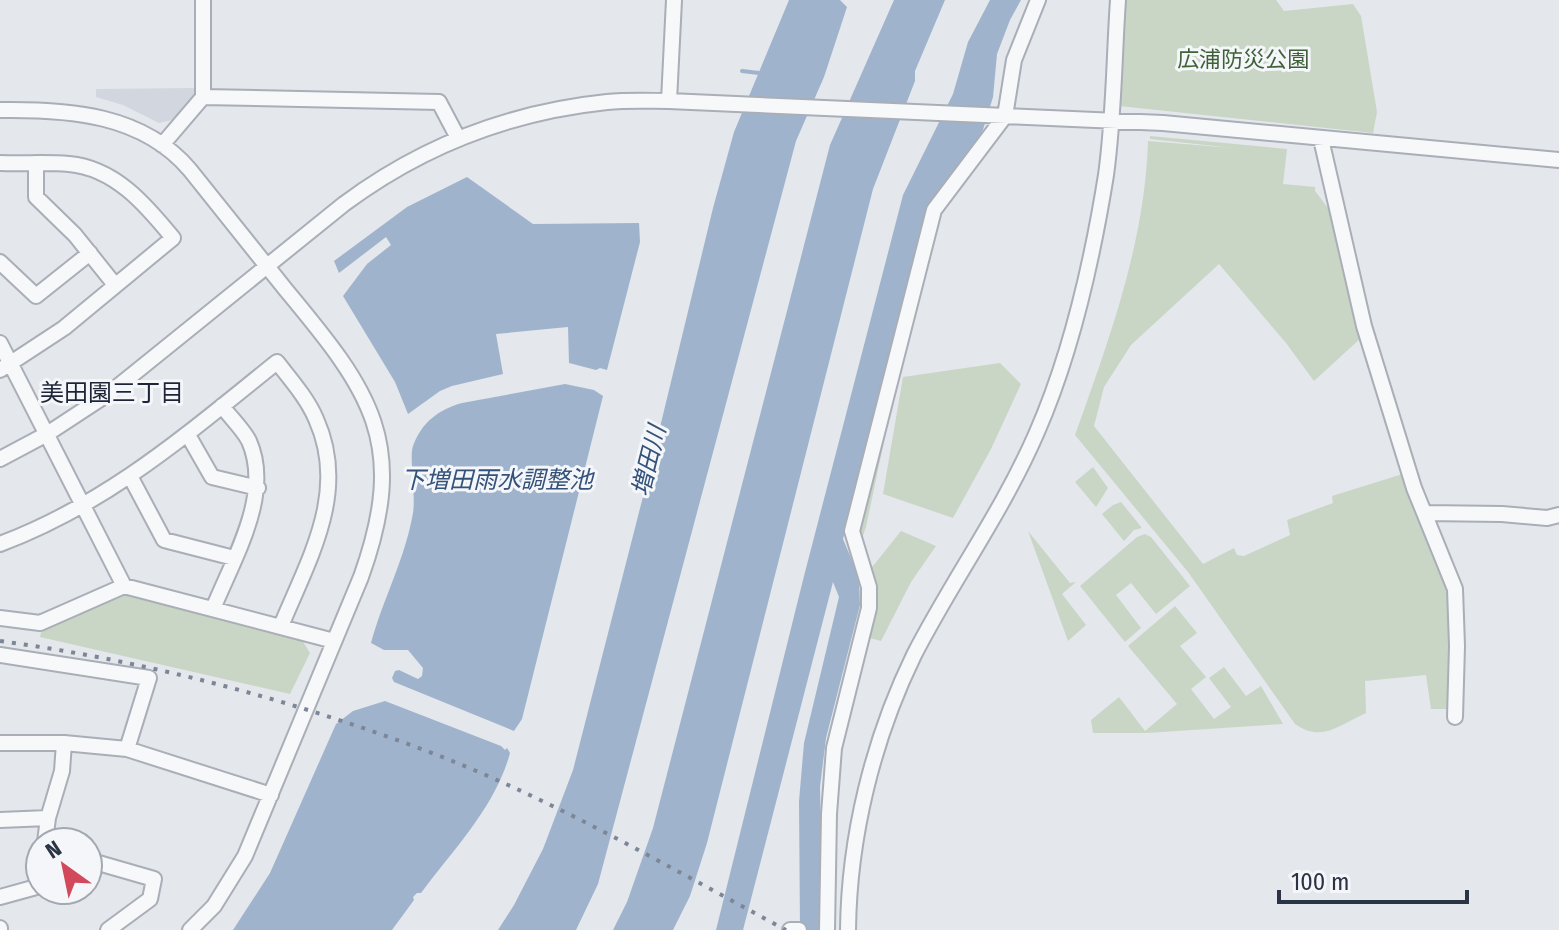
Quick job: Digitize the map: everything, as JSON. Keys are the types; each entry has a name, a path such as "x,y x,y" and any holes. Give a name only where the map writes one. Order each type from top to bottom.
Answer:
{"street":[{"path":"162,145 203,97 203,0"},
{"path":"669,101 674,0"},
{"path":"827,930 829,814 834,748 869,608 869,587 852,531 934,210 1001,116 1014,60 1038,0"},
{"path":"848,930 855,841 891,709 914,656 1011,490 1062,365 1079,306 1106,175 1118,0"},
{"path":"203,97 439,102 458,138"},
{"path":"0,459 47,434 111,392 372,184 405,163 458,138 535,113 611,102 669,101 1163,123 1559,160"},
{"path":"0,110 60,110 123,124 162,145 186,165 352,373 377,428 382,487 374,541 245,856 214,906 190,930"},
{"path":"1321,139 1364,326 1414,488 1455,589 1455,717"},
{"path":"0,163 73,164 109,177 143,200 173,238 64,328 5,367"},
{"path":"36,163 36,197 59,218 115,285"},
{"path":"0,262 36,296 90,253"},
{"path":"0,343 5,367 47,434 124,586"},
{"path":"0,544 85,506 188,435 277,362 315,417 327,451 329,494 319,537 281,626"},
{"path":"213,609 253,512 258,488 256,464 248,439 222,406"},
{"path":"188,435 212,477 258,488"},
{"path":"130,476 164,540 234,558"},
{"path":"1425,513 1547,518 1559,515"},
{"path":"0,618 40,623 124,586 334,641"},
{"path":"0,655 149,678 127,749"},
{"path":"0,743 64,743 127,749 271,795"},
{"path":"47,826 62,771 64,743"},
{"path":"0,820 48,818"},
{"path":"104,865 154,879 150,899 108,930"},
{"path":"0,897 24,890"}],"shaded area":[{"path":"195,88 195,94 177,119 159,123 123,105 96,97 96,89"}],"green space":[{"name":"広浦防災公園","path":"1125,0 1276,0 1284,11 1353,4 1361,16 1377,112 1373,133 1119,106"},
{"path":"1150,136 1287,149 1283,184 1315,187 1331,212 1362,337 1314,381 1219,264 1131,345 1104,387 1094,426 1203,564 1234,548 1237,555 1244,556 1290,535 1287,520 1333,503 1332,496 1406,473 1451,588 1453,709 1431,709 1426,675 1365,681 1366,713 1330,730 1314,732 1295,724 1188,572 1075,435 1133,254 1148,141 1233,148 1150,139"},
{"path":"1000,363 1021,384 991,449 953,518 883,494 903,377"},
{"path":"898,375 866,527 861,541 858,522"},
{"path":"1093,467 1108,488 1096,507 1075,482"},
{"path":"1121,502 1142,528 1134,530 1124,541 1102,514"},
{"path":"901,531 936,546 911,582 881,641 866,637 874,602 871,566"},
{"path":"1028,531 1070,583 1076,582 1062,594 1086,625 1068,641"},
{"path":"1145,534 1151,537 1190,586 1156,614 1131,583 1116,595 1141,628 1125,642 1080,586 1137,537"},
{"path":"125,592 302,640 310,653 290,694 40,637 42,629"},
{"path":"1175,606 1197,633 1180,646 1206,677 1191,689 1214,719 1231,707 1209,678 1224,667 1246,696 1261,686 1283,724 1147,733 1093,733 1091,720 1119,697 1145,731 1177,704 1128,646"}],"water":[{"path":"789,0 840,0 847,7 824,77 796,141 598,884 576,930 498,930 543,849 573,770 734,132"},
{"path":"894,0 945,0 915,71 915,81 873,189 707,843 690,896 673,930 613,930 627,902 653,828 830,145"},
{"path":"990,0 1021,0 997,54 993,97 982,133 930,203 843,539 859,577 860,605 826,738 820,787 823,930 800,930 799,801 804,743 839,597 833,582 743,930 716,930 903,195 953,94 968,42"},
{"name":"下増田雨水調整池","path":"467,177 533,224 639,223 640,242 607,370 569,363 568,327 496,334 503,374 440,391 408,414 395,382 343,296 367,264 391,245 386,237 339,273 334,261 407,207"},
{"name":"下増田雨水調整池","path":"565,384 594,390 603,396 522,719 514,731 394,682 395,671 418,679 422,676 423,668 408,650 384,650 371,643 413,513 412,451 421,430 438,413 462,403"},
{"path":"385,701 505,750 507,748 510,753 503,772 484,809 421,893 413,897 414,900 392,930 233,930 270,873 336,724 353,711"}],"waterway":[{"path":"742,71 759,73"}],"railway":[{"path":"0,641 170,672 281,702 391,738 532,796 786,930"}],"district":[{"name":"美田園三丁目","path":"112,393"}],"water label":[{"name":"増田川","path":"649,461"}]}
